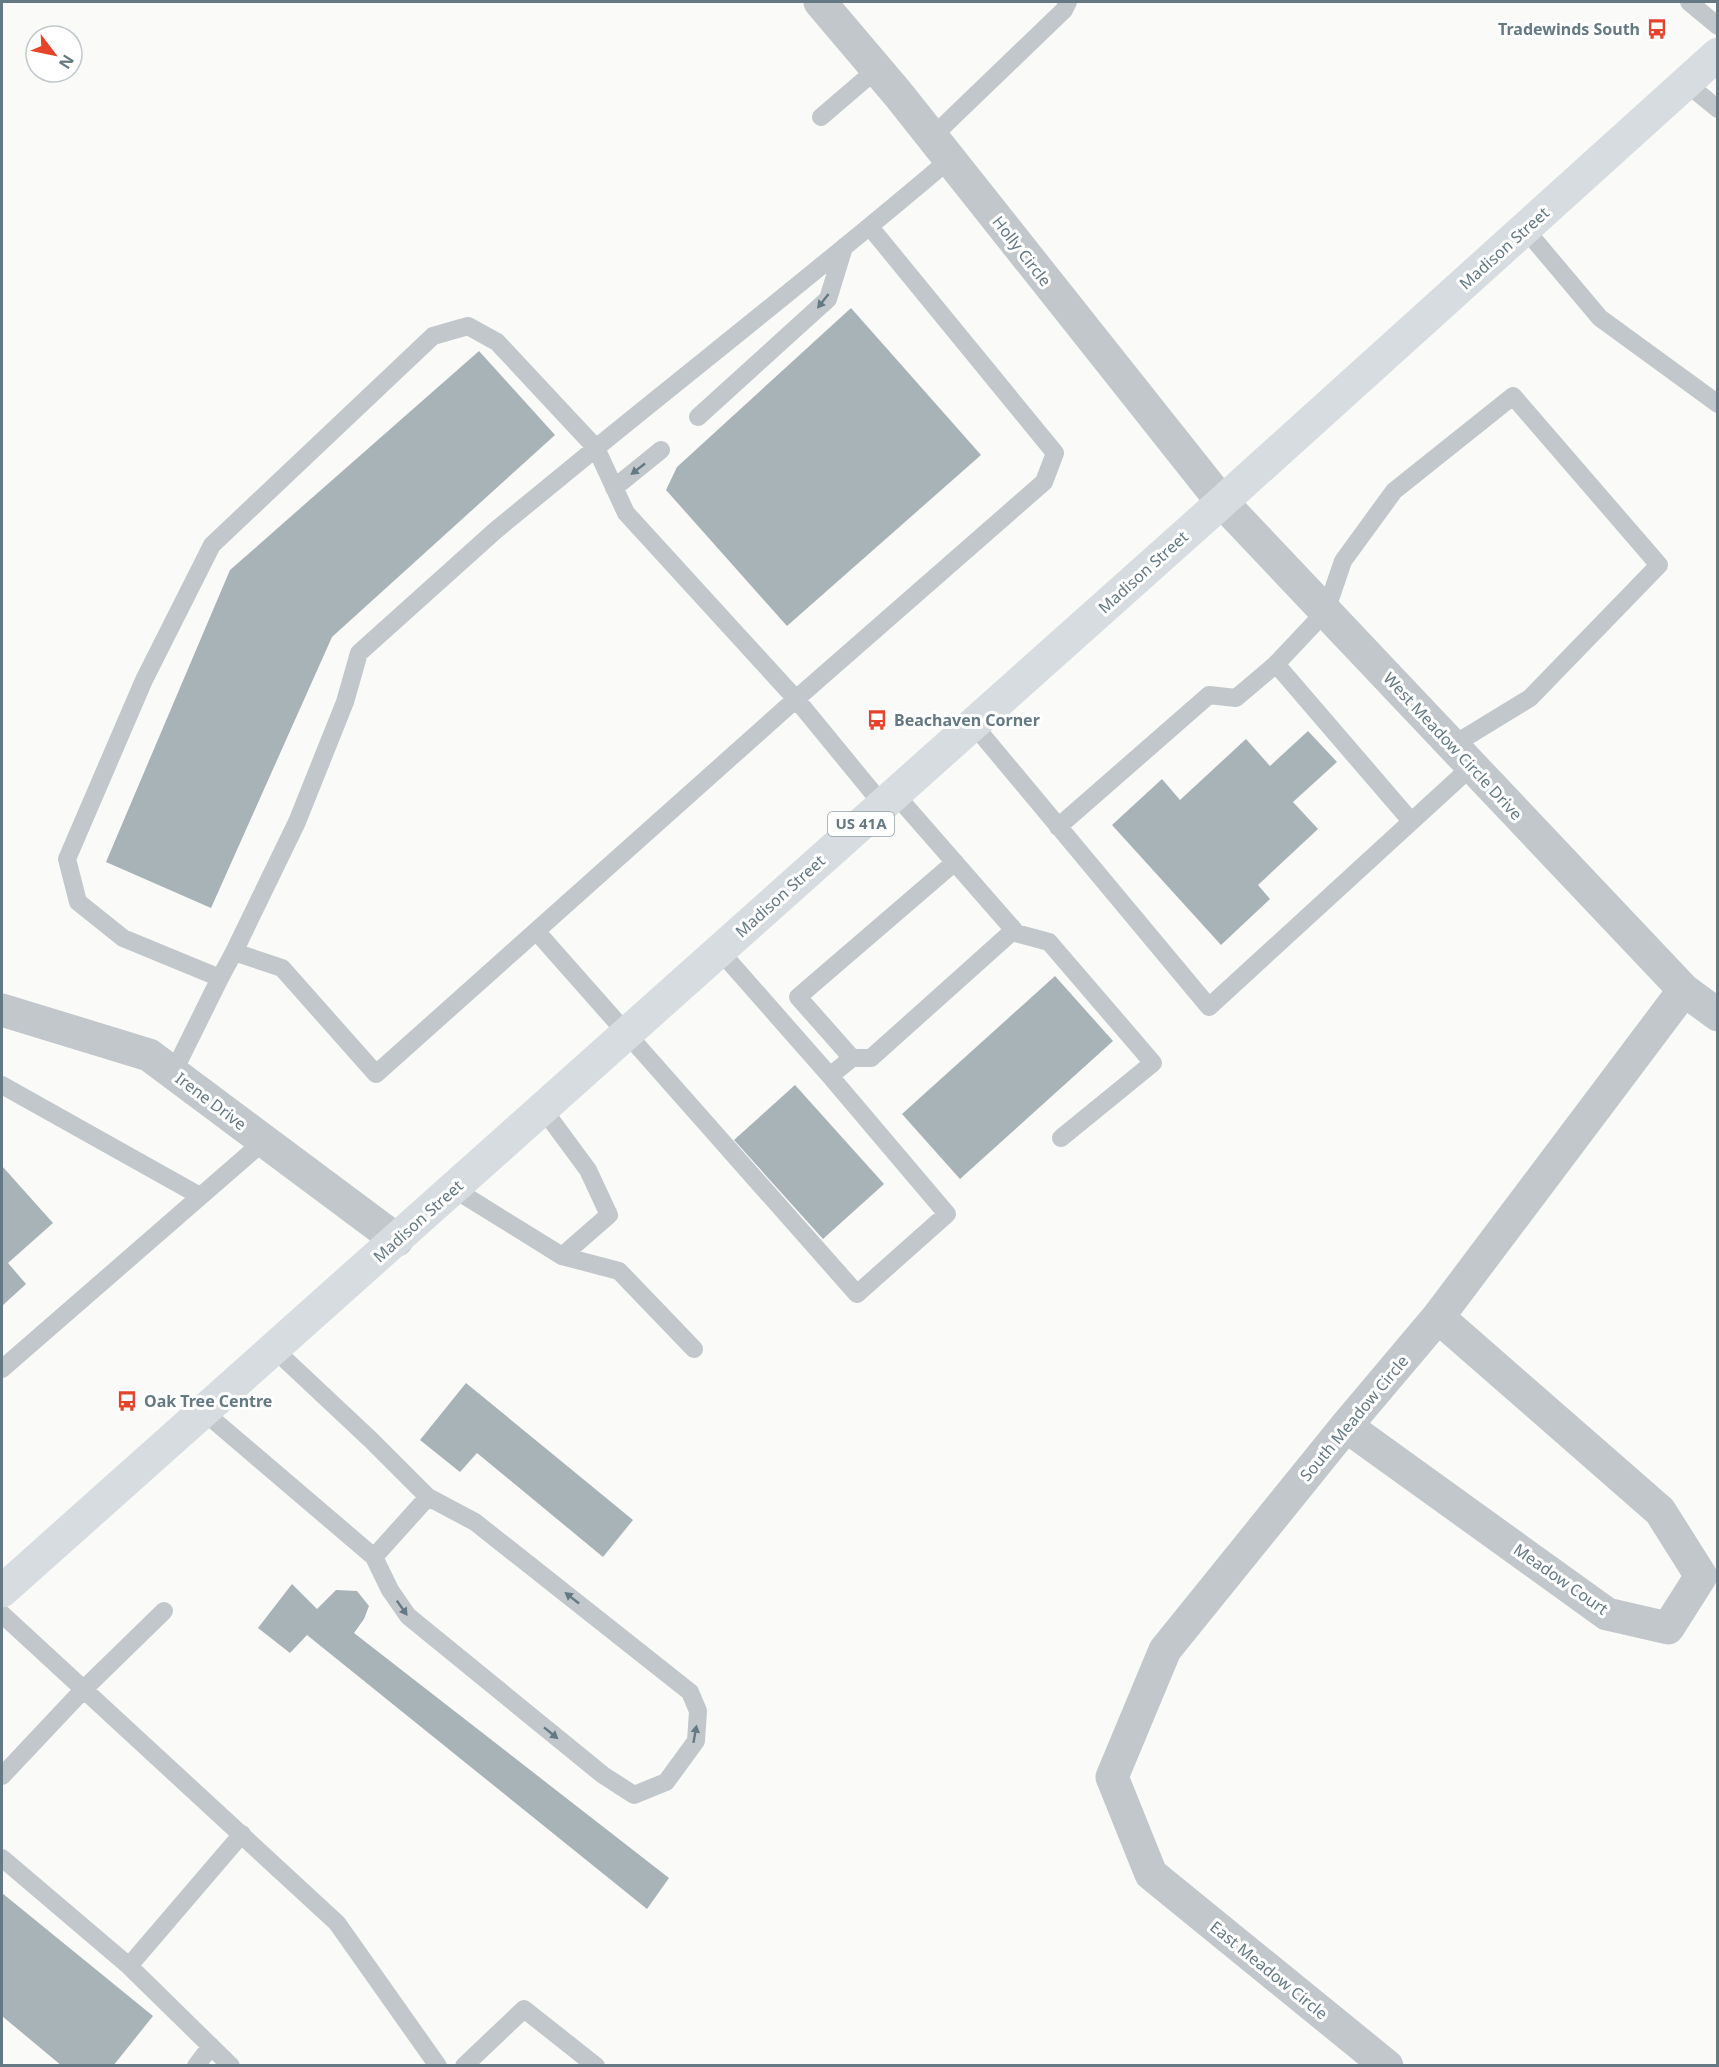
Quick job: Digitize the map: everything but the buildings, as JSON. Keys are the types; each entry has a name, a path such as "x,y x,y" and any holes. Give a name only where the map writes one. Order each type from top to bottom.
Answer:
{"main road":[{"name":"Madison Street","path":"2,1591 1222,502 1718,54"}],"street":[{"name":"Holly Circle","path":"820,2 941,148 1222,502"},
{"name":"West Meadow Circle Drive","path":"1222,502 1684,990 1718,1015"},
{"name":"South Meadow Circle","path":"1151,1874 1112,1777 1165,1650 1346,1426 1438,1317 1684,990"},
{"name":"Irene Drive","path":"2,1010 149,1055 397,1240"},
{"name":"Meadow Court","path":"1346,1426 1608,1614 1668,1628 1701,1576 1660,1511 1438,1317"},
{"name":"East Meadow Circle","path":"1151,1874 1387,2066"}],"lane":[{"path":"173,1073 297,822 345,702 359,653 496,530 870,227 1064,10 1068,2"},
{"path":"1689,2 1718,26"},
{"path":"821,117 877,69"},
{"path":"1686,83 1718,109"},
{"path":"234,952 282,968 376,1074 796,699 1044,482 1055,453 870,227"},
{"path":"1525,229 1600,318 1718,404"},
{"path":"698,417 828,299 844,247"},
{"path":"220,978 123,938 78,902 66,859 144,680 212,545 433,336 468,326 497,342 596,448 626,513 890,799 955,862 1014,930 871,1058 852,1059 830,1076"},
{"path":"973,724 1058,827 1209,1006 1411,821 1462,756 1530,698 1659,565 1513,396 1394,491 1343,561 1326,612 1276,664 1236,698 1209,695 1058,827"},
{"path":"614,488 661,450"},
{"path":"1276,664 1411,821"},
{"path":"852,1059 798,997 955,862"},
{"path":"537,932 857,1294 947,1214 720,951"},
{"path":"1012,932 1049,942 1153,1063 1061,1138"},
{"path":"2,1085 200,1196"},
{"path":"543,1109 588,1170 609,1215 562,1256"},
{"path":"2,1369 264,1141"},
{"path":"454,1189 562,1256 619,1271 694,1349"},
{"path":"204,1412 374,1557 390,1590 408,1616 603,1775 634,1795 666,1782 696,1741 698,1711 690,1692 475,1522 428,1497 274,1349"},
{"path":"374,1557 428,1497"},
{"path":"2,1776 84,1689 165,1611"},
{"path":"2,1614 337,1923 438,2066"},
{"path":"129,1966 242,1834"},
{"path":"2,1858 129,1966 231,2066"},
{"path":"464,2066 524,2009 596,2066"},
{"path":"196,2066 211,2046"}],"place":[{"name":"Tradewinds South","path":"1657,29"},
{"name":"Beachaven Corner","path":"877,720"},
{"name":"Oak Tree Centre","path":"127,1401"}]}
